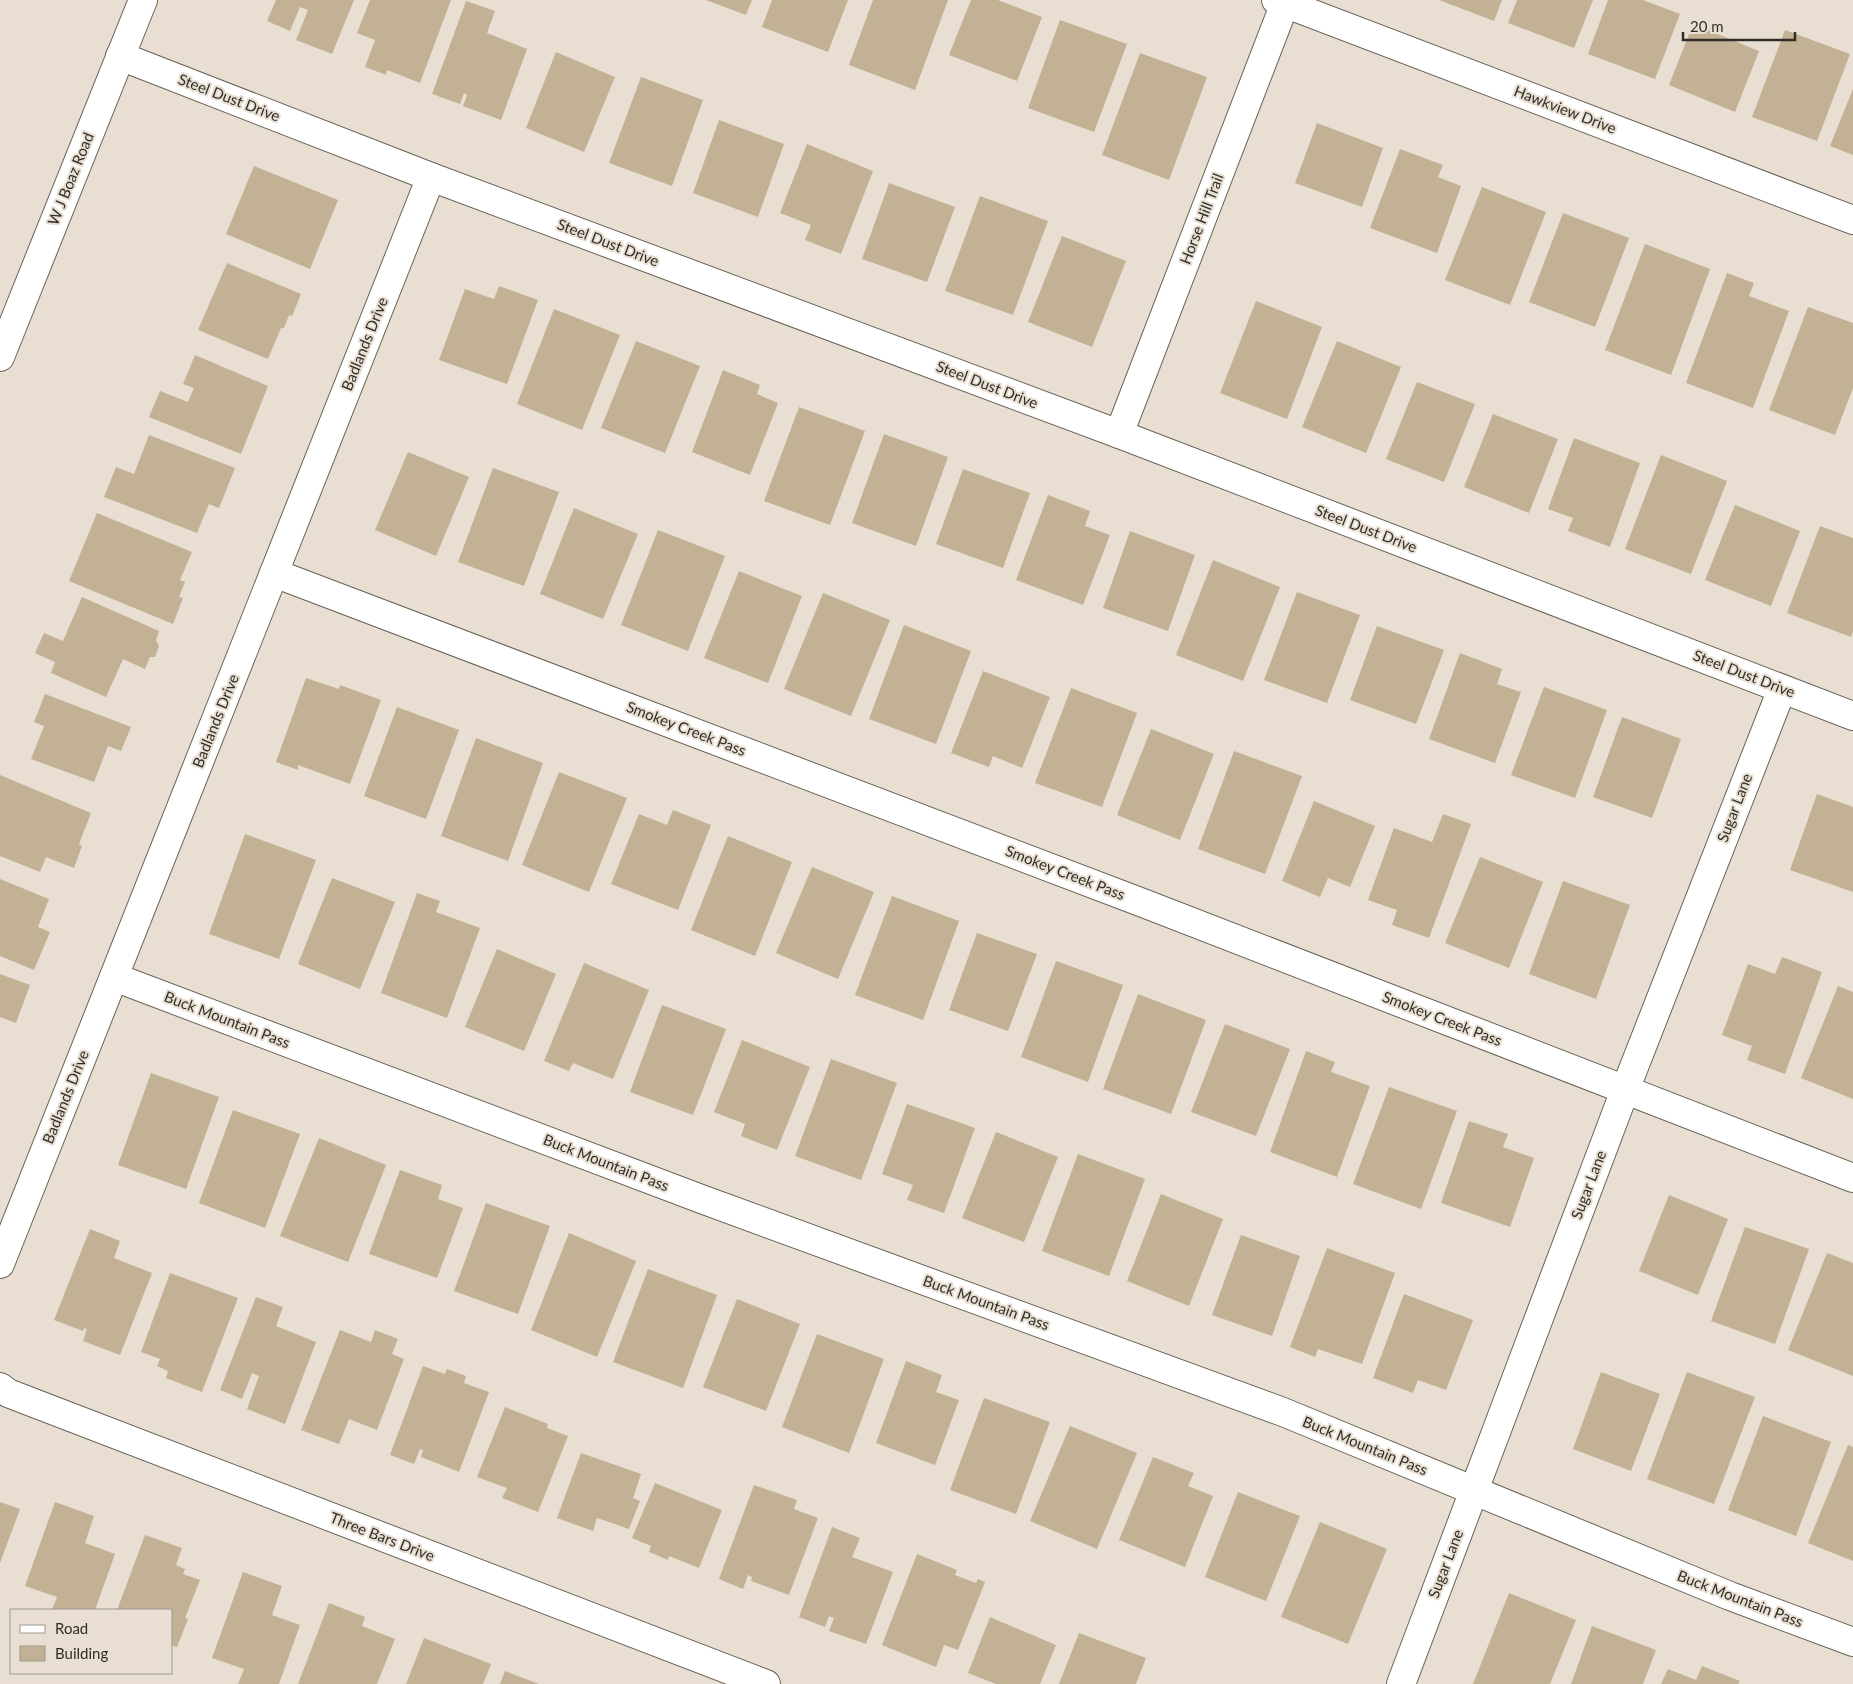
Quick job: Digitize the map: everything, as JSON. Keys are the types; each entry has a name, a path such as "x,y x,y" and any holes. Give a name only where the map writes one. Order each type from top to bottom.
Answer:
{"street":[{"name":"W J Boaz Road","path":"0,357 142,0"},
{"name":"Hawkview Drive","path":"1281,2 1853,220"},
{"name":"Horse Hill Trail","path":"1119,434 1281,2"},
{"name":"Steel Dust Drive","path":"120,56 431,177 1119,434 1853,716"},
{"name":"Badlands Drive","path":"0,1264 431,177"},
{"name":"Smokey Creek Pass","path":"274,573 1143,903 1853,1178"},
{"name":"Sugar Lane","path":"1401,1684 1625,1090 1782,689"},
{"name":"Buck Mountain Pass","path":"114,977 704,1200 1283,1412 1730,1596 1853,1642"},
{"name":"Three Bars Drive","path":"0,1388 49,1409 766,1684"}],"building":[{"path":"276,0 354,0 332,54 296,40 308,10 300,7 290,31 267,21"},
{"path":"370,0 451,0 420,83 387,70 386,75 365,67 375,40 357,33"},
{"path":"706,0 752,0 746,15"},
{"path":"772,0 848,0 828,52 762,27"},
{"path":"873,0 948,0 915,90 849,65"},
{"path":"971,0 998,0 1042,17 1017,81 949,55"},
{"path":"1439,0 1502,0 1494,21"},
{"path":"1517,0 1593,0 1574,48 1508,23"},
{"path":"1608,0 1643,0 1680,14 1655,79 1588,54"},
{"path":"466,1 495,11 487,33 527,49 501,120 463,106 467,95 464,93 460,104 432,94"},
{"path":"1060,20 1127,44 1094,132 1028,108"},
{"path":"1693,24 1759,51 1735,112 1669,85"},
{"path":"1785,30 1850,54 1817,141 1752,117"},
{"path":"556,52 615,77 584,152 526,128"},
{"path":"1140,53 1207,77 1169,180 1102,155"},
{"path":"641,77 703,100 672,186 609,163"},
{"path":"1853,89 1853,155 1830,146"},
{"path":"719,120 784,144 758,217 693,193"},
{"path":"1317,123 1383,148 1362,207 1295,183"},
{"path":"807,144 873,171 841,254 805,240 811,225 780,213"},
{"path":"1400,149 1443,165 1438,177 1461,186 1437,253 1370,228"},
{"path":"254,166 338,200 310,269 226,234"},
{"path":"889,183 955,207 927,282 862,259"},
{"path":"1482,187 1546,212 1510,305 1445,280"},
{"path":"980,196 1048,221 1013,315 945,291"},
{"path":"1563,213 1629,238 1595,327 1529,302"},
{"path":"1062,236 1126,261 1092,347 1028,322"},
{"path":"1645,244 1710,269 1671,375 1605,350"},
{"path":"227,263 301,294 292,316 289,315 284,328 281,328 268,359 198,330"},
{"path":"1727,273 1754,283 1749,296 1789,311 1753,408 1686,383"},
{"path":"499,286 538,300 507,384 439,360 465,289 494,299"},
{"path":"1256,301 1322,327 1287,419 1220,393"},
{"path":"1808,307 1853,323 1853,388 1835,435 1769,410"},
{"path":"554,309 620,335 582,430 517,404"},
{"path":"636,341 700,366 665,453 601,428"},
{"path":"1337,341 1401,367 1366,453 1302,427"},
{"path":"195,355 268,386 241,454 149,417 160,391 188,402 194,388 183,384"},
{"path":"723,370 760,385 757,394 778,403 750,475 692,452"},
{"path":"1417,382 1475,404 1444,482 1386,459"},
{"path":"799,407 865,431 830,525 764,501"},
{"path":"1493,414 1558,439 1529,513 1464,487"},
{"path":"884,434 948,457 916,546 852,523"},
{"path":"149,435 235,468 219,508 209,504 197,533 104,497 116,467 134,474"},
{"path":"1574,438 1640,463 1610,547 1568,531 1573,518 1548,509"},
{"path":"408,452 469,477 436,556 375,530"},
{"path":"1661,455 1727,481 1691,574 1625,549"},
{"path":"493,468 559,492 524,586 458,562"},
{"path":"963,469 1030,493 1003,568 936,544"},
{"path":"1048,495 1090,511 1085,526 1110,535 1083,605 1016,580"},
{"path":"1735,505 1800,531 1771,606 1705,580"},
{"path":"574,508 638,534 603,619 540,594"},
{"path":"97,513 192,552 180,580 185,582 179,597 183,598 173,624 69,581"},
{"path":"1820,526 1853,538 1853,631 1851,637 1787,613"},
{"path":"658,530 725,556 688,651 621,625"},
{"path":"1130,531 1195,555 1168,631 1103,608"},
{"path":"1213,560 1280,587 1243,681 1176,655"},
{"path":"739,571 802,596 768,683 704,658"},
{"path":"1297,592 1360,615 1327,703 1264,680"},
{"path":"823,593 890,620 851,716 784,689"},
{"path":"82,597 159,631 156,640 159,646 155,657 150,657 145,669 123,659 106,697 51,673 55,662 35,653 44,633 63,641"},
{"path":"904,625 971,651 936,744 869,719"},
{"path":"1377,626 1444,650 1416,724 1350,700"},
{"path":"1460,653 1502,669 1497,684 1521,692 1495,763 1429,739"},
{"path":"983,671 1050,697 1022,768 993,756 989,767 951,753"},
{"path":"306,678 339,689 340,685 381,700 350,784 298,765 298,770 276,762"},
{"path":"1544,687 1607,710 1575,798 1511,775"},
{"path":"1071,688 1137,713 1102,807 1035,783"},
{"path":"45,694 131,727 121,751 108,746 94,782 31,759 44,726 34,722"},
{"path":"397,707 459,730 426,819 364,796"},
{"path":"1622,717 1681,739 1652,818 1593,797"},
{"path":"1151,729 1214,754 1180,840 1117,815"},
{"path":"476,738 543,763 508,861 441,836"},
{"path":"1234,751 1302,776 1265,874 1198,849"},
{"path":"559,772 627,798 589,892 522,865"},
{"path":"0,775 91,813 79,844 82,846 74,868 46,857 40,872 0,856"},
{"path":"1817,794 1853,807 1853,892 1790,870"},
{"path":"1314,801 1375,826 1350,887 1328,878 1320,897 1282,881"},
{"path":"673,810 711,825 678,910 611,884 639,814 667,825"},
{"path":"1443,814 1471,824 1429,938 1392,925 1397,910 1368,900 1394,828 1432,842"},
{"path":"245,834 316,860 279,959 209,934"},
{"path":"728,836 792,862 755,956 691,930"},
{"path":"1480,857 1543,882 1509,968 1445,943"},
{"path":"812,867 874,892 838,979 776,953"},
{"path":"332,878 395,902 360,989 298,964"},
{"path":"0,879 49,899 38,927 50,932 34,970 0,956"},
{"path":"1563,881 1630,905 1596,999 1529,974"},
{"path":"417,893 440,901 436,912 480,928 447,1018 381,993"},
{"path":"892,896 959,921 923,1020 855,995"},
{"path":"977,933 1037,954 1008,1031 949,1010"},
{"path":"497,949 556,974 524,1051 465,1027"},
{"path":"1782,957 1822,972 1785,1074 1747,1060 1752,1046 1722,1035 1748,964 1775,974"},
{"path":"1056,961 1123,985 1088,1082 1021,1057"},
{"path":"584,963 649,990 613,1079 573,1063 569,1071 544,1061"},
{"path":"0,974 30,985 16,1023 0,1017"},
{"path":"1838,986 1853,992 1853,1099 1801,1078"},
{"path":"1138,994 1206,1020 1171,1114 1103,1089"},
{"path":"662,1005 726,1029 693,1115 630,1092"},
{"path":"1225,1024 1290,1049 1256,1136 1191,1112"},
{"path":"742,1040 810,1067 777,1150 741,1136 745,1124 714,1112"},
{"path":"1306,1051 1335,1062 1331,1072 1370,1086 1337,1177 1270,1152"},
{"path":"831,1059 897,1083 861,1180 795,1156"},
{"path":"151,1073 219,1097 186,1189 118,1165"},
{"path":"1389,1087 1457,1111 1421,1209 1353,1184"},
{"path":"907,1104 975,1128 944,1213 907,1200 913,1185 882,1174"},
{"path":"233,1110 300,1134 265,1228 199,1203"},
{"path":"1469,1121 1508,1134 1503,1147 1534,1158 1510,1227 1441,1203"},
{"path":"996,1132 1058,1157 1024,1242 962,1218"},
{"path":"319,1138 386,1165 348,1262 280,1236"},
{"path":"1078,1154 1145,1179 1109,1276 1042,1251"},
{"path":"400,1170 442,1185 438,1199 463,1208 437,1278 369,1254"},
{"path":"1161,1194 1223,1219 1189,1306 1127,1281"},
{"path":"1669,1195 1728,1219 1698,1295 1639,1271"},
{"path":"486,1203 550,1226 518,1314 454,1291"},
{"path":"1745,1227 1809,1249 1775,1344 1711,1321"},
{"path":"90,1229 120,1241 114,1258 152,1273 120,1355 83,1341 87,1329 84,1328 83,1331 54,1320"},
{"path":"569,1233 636,1261 597,1357 531,1330"},
{"path":"1241,1235 1300,1256 1272,1336 1212,1315"},
{"path":"1327,1248 1395,1273 1362,1364 1318,1349 1315,1357 1290,1347"},
{"path":"1827,1253 1853,1263 1853,1376 1788,1350"},
{"path":"648,1269 717,1295 683,1388 613,1362"},
{"path":"170,1273 238,1298 202,1392 166,1378 168,1371 157,1366 160,1359 141,1352"},
{"path":"1404,1294 1473,1320 1446,1390 1418,1380 1413,1393 1373,1378"},
{"path":"256,1297 283,1307 276,1326 316,1342 285,1424 247,1409 259,1376 252,1373 242,1399 220,1390"},
{"path":"737,1299 800,1324 766,1411 703,1387"},
{"path":"340,1330 371,1342 375,1330 398,1339 392,1354 404,1359 377,1430 349,1419 339,1444 301,1430"},
{"path":"817,1334 884,1359 849,1453 782,1427"},
{"path":"906,1361 942,1375 936,1392 959,1400 935,1465 876,1443"},
{"path":"423,1366 445,1374 447,1369 466,1376 464,1383 489,1392 459,1472 421,1457 423,1450 420,1449 414,1464 390,1455"},
{"path":"1601,1372 1660,1394 1631,1471 1573,1449"},
{"path":"1687,1372 1755,1397 1714,1504 1647,1479"},
{"path":"984,1398 1050,1422 1016,1514 950,1490"},
{"path":"505,1407 548,1424 547,1428 568,1436 538,1512 502,1498 507,1488 477,1477"},
{"path":"1763,1416 1831,1442 1796,1536 1728,1510"},
{"path":"1070,1426 1137,1453 1097,1549 1030,1521"},
{"path":"1848,1445 1853,1447 1853,1561 1808,1543"},
{"path":"581,1453 641,1474 633,1498 640,1501 629,1529 597,1518 593,1531 557,1518"},
{"path":"1153,1457 1194,1473 1188,1486 1213,1496 1185,1567 1119,1540"},
{"path":"655,1483 722,1510 699,1568 669,1556 668,1560 649,1552 651,1546 632,1538"},
{"path":"754,1485 797,1500 794,1509 818,1518 789,1595 751,1581 752,1577 748,1575 743,1589 719,1579"},
{"path":"1238,1492 1300,1516 1266,1601 1205,1577"},
{"path":"0,1502 20,1509 0,1563"},
{"path":"55,1502 94,1516 85,1543 115,1554 95,1609 52,1609 57,1597 25,1586"},
{"path":"1320,1522 1387,1549 1348,1644 1281,1617"},
{"path":"832,1527 860,1538 852,1557 893,1572 866,1644 829,1631 834,1618 829,1616 825,1627 799,1617"},
{"path":"145,1535 182,1548 176,1565 185,1569 183,1574 200,1580 185,1618 188,1619 177,1647 172,1645 172,1609 117,1609"},
{"path":"917,1554 957,1570 955,1575 976,1583 978,1579 985,1582 958,1650 944,1645 936,1667 882,1645"},
{"path":"243,1572 282,1586 272,1615 300,1625 279,1684 238,1684 244,1669 212,1658"},
{"path":"1509,1593 1576,1620 1550,1684 1473,1684"},
{"path":"329,1603 365,1617 362,1626 395,1639 377,1684 298,1684"},
{"path":"990,1617 1056,1645 1040,1684 996,1684 968,1673"},
{"path":"1592,1626 1656,1650 1643,1684 1571,1684"},
{"path":"1079,1633 1146,1658 1136,1684 1059,1684"},
{"path":"424,1638 491,1664 483,1684 406,1684"},
{"path":"1702,1666 1740,1681 1738,1684 1661,1684 1668,1669 1696,1680"},
{"path":"505,1671 539,1684 500,1684"}]}
